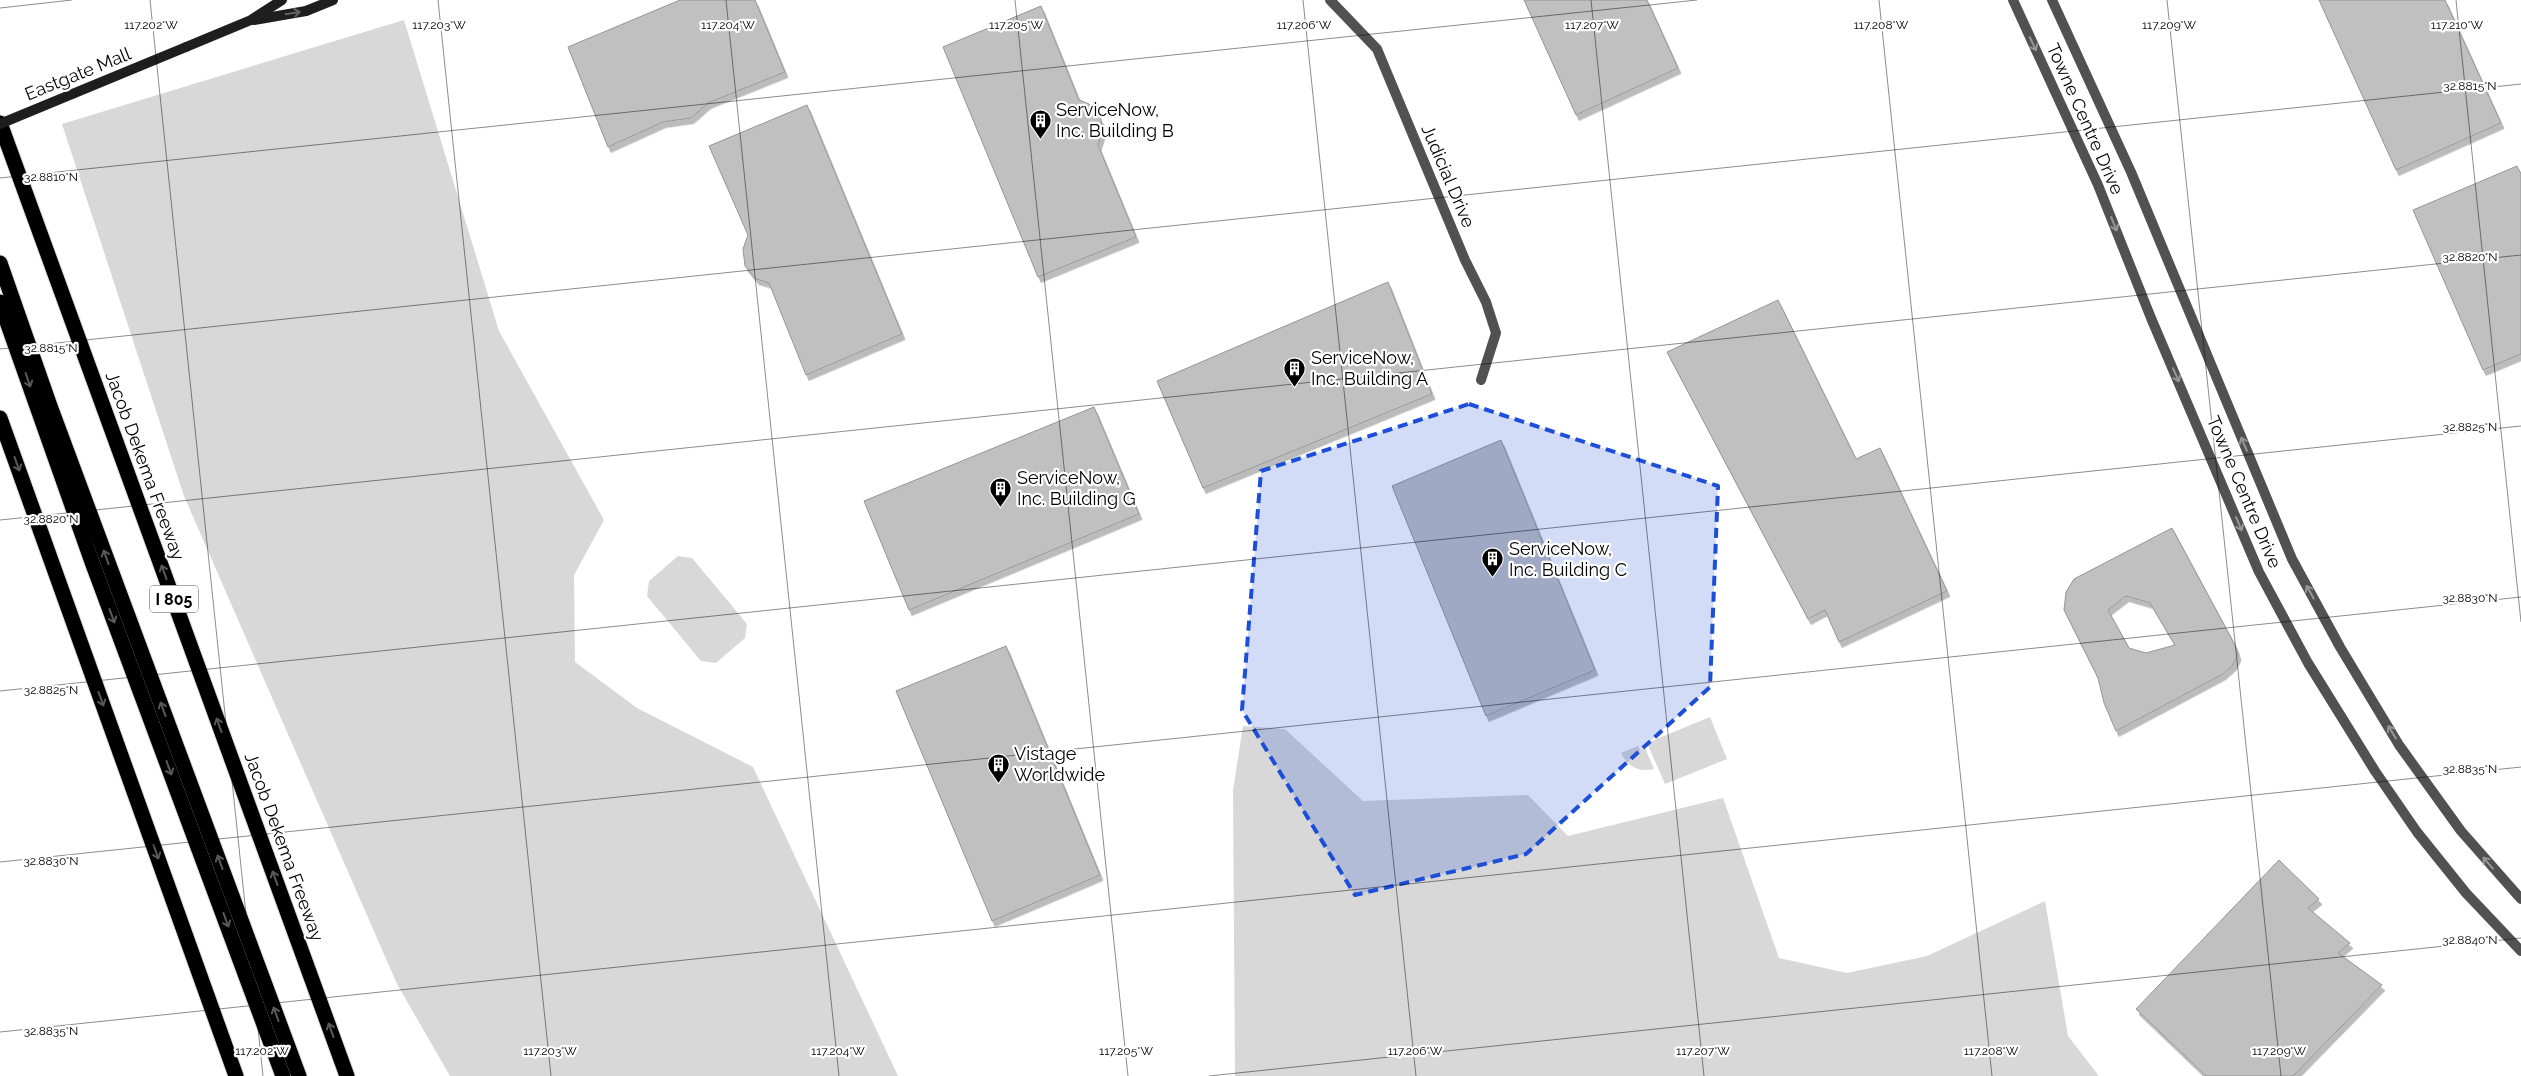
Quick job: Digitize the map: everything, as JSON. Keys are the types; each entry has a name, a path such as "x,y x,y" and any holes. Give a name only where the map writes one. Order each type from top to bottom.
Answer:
{"highway":[{"name":"Jacob Dekema Freeway","path":"0,124 347,1076"},
{"path":"0,263 50,406 299,1076"},
{"path":"0,302 92,562 283,1076"},
{"path":"0,418 236,1076"}],"main road":[{"name":"Eastgate Mall","path":"0,124 251,20 282,0"},
{"name":"Eastgate Mall","path":"251,20 306,11 333,0"}],"street":[{"name":"Judicial Drive","path":"1330,0 1377,49 1465,260 1486,302 1496,333 1481,380"},
{"name":"Towne Centre Drive","path":"2013,0 2098,185 2151,318 2259,572 2308,663 2366,758 2417,832 2466,893 2521,951"},
{"name":"Towne Centre Drive","path":"2052,0 2131,172 2292,559 2340,647 2404,752 2461,831 2521,899"}],"highlighted area":[{"path":"1469,404 1718,486 1710,687 1526,854 1355,895 1242,710 1261,471"}],"shaded area":[{"path":"404,20 499,331 604,520 574,575 575,662 637,708 753,767 898,1076 450,1076 397,984 184,496 62,124"},
{"path":"678,556 692,558 747,624 745,638 716,663 701,661 647,596 649,581"},
{"path":"1710,717 1727,759 1665,784 1647,743"},
{"path":"1243,726 1285,729 1363,801 1528,795 1568,836 1723,798 1779,958 1847,973 1927,956 2045,901 2068,1036 2099,1076 1235,1076 1233,790"},
{"path":"1638,746 1640,750 1645,748 1654,769 1643,770 1634,767 1627,762 1621,753"}],"building":[{"path":"680,0 755,0 785,72 708,103 691,118 663,122 608,147 568,47"},
{"path":"1524,0 1647,0 1678,68 1576,115"},
{"path":"2319,0 2445,0 2501,123 2396,170"},
{"name":"ServiceNow, Inc. Building B","path":"1041,6 1079,100 1089,104 1101,119 1102,133 1098,145 1136,237 1038,277 943,47"},
{"path":"807,105 902,334 806,375 769,283 756,279 745,266 743,249 748,235 709,146"},
{"path":"2517,166 2521,174 2521,354 2483,370 2413,210"},
{"name":"ServiceNow, Inc. Building A","path":"1388,282 1432,394 1203,488 1157,381"},
{"path":"1778,300 1856,459 1880,448 1947,591 1839,642 1825,610 1808,619 1667,352"},
{"name":"ServiceNow, Inc. Building G","path":"1094,407 1139,514 909,610 864,501"},
{"name":"ServiceNow, Inc. Building C","path":"1501,440 1595,670 1486,716 1392,486"},
{"path":"2172,528 2235,645 2238,655 2233,665 2223,674 2116,731 2104,703 2098,678 2064,610 2066,592 2074,579","holes":["2126,596 2150,603 2175,645 2146,653 2129,648 2108,610"]},
{"name":"Vistage Worldwide","path":"1006,646 1100,875 992,921 896,691"},
{"path":"2279,860 2319,899 2308,908 2350,943 2338,953 2382,985 2293,1076 2206,1076 2136,1009"}],"place":[{"name":"ServiceNow, Inc. Building B","path":"1040,139"},
{"name":"ServiceNow, Inc. Building A","path":"1295,387"},
{"name":"ServiceNow, Inc. Building G","path":"1001,507"},
{"name":"ServiceNow, Inc. Building C","path":"1493,578"},
{"name":"Vistage Worldwide","path":"998,783"}]}
